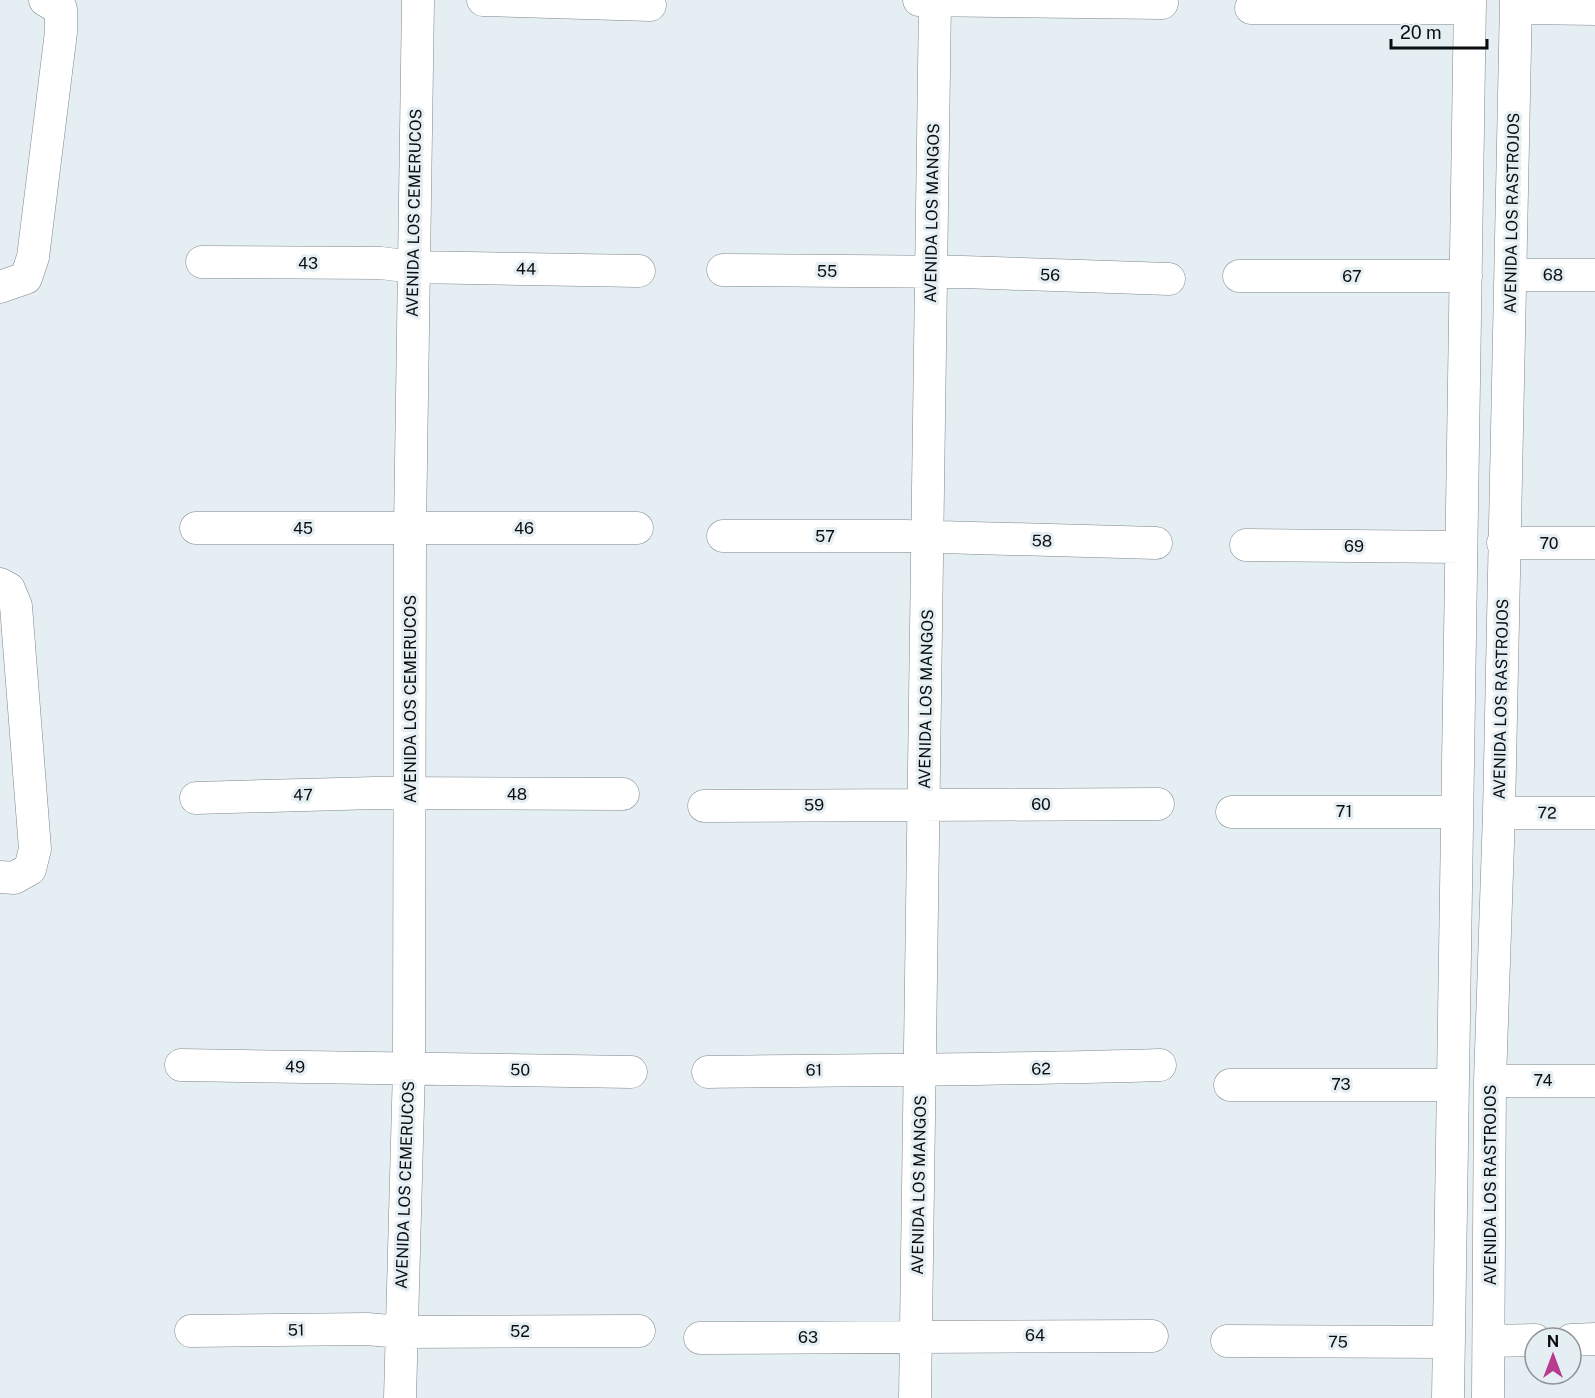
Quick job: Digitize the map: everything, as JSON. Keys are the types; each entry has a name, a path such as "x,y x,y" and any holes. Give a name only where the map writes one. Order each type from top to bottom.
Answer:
{"street":[{"path":"3,287 26,278 33,257 61,32 61,9 45,0"},
{"name":"AVENIDA LOS CEMERUCOS","path":"400,1398 409,1068 410,529 418,0"},
{"path":"483,0 650,5"},
{"path":"930,0 1162,3"},
{"name":"AVENIDA LOS MANGOS","path":"915,1398 931,272 930,0"},
{"path":"1251,8 1470,4 1448,1398"},
{"path":"1516,4 1595,9"},
{"name":"AVENIDA LOS RASTROJOS","path":"1488,1398 1490,1081 1499,813 1516,4"},
{"name":"43","path":"202,262 381,263 413,267"},
{"name":"44","path":"413,267 639,271"},
{"name":"55","path":"723,270 931,272"},
{"name":"56","path":"931,272 1169,279"},
{"name":"68","path":"1510,275 1595,275"},
{"name":"67","path":"1239,276 1466,276"},
{"name":"45","path":"196,528 410,529"},
{"name":"46","path":"410,529 637,528"},
{"name":"57","path":"723,536 928,538"},
{"name":"58","path":"928,538 1156,543"},
{"name":"70","path":"1503,543 1595,543"},
{"name":"69","path":"1246,545 1461,547"},
{"path":"0,584 9,588 16,606 35,849 30,869 7,878"},
{"name":"48","path":"411,794 623,794"},
{"name":"47","path":"196,798 411,794"},
{"name":"60","path":"925,804 1158,804"},
{"name":"59","path":"704,806 925,804"},
{"name":"71","path":"1232,812 1457,812"},
{"name":"72","path":"1499,813 1595,813"},
{"name":"49","path":"182,1065 409,1068"},
{"name":"62","path":"921,1070 1160,1065"},
{"name":"50","path":"409,1068 631,1072"},
{"name":"61","path":"708,1072 921,1070"},
{"name":"74","path":"1490,1081 1595,1081"},
{"name":"73","path":"1230,1085 1453,1085"},
{"name":"51","path":"191,1331 367,1329 401,1332"},
{"name":"52","path":"401,1332 639,1331"},
{"name":"64","path":"917,1336 1152,1336"},
{"name":"63","path":"699,1338 917,1336"},
{"path":"1489,1341 1523,1340"},
{"name":"75","path":"1227,1341 1449,1342"}]}
